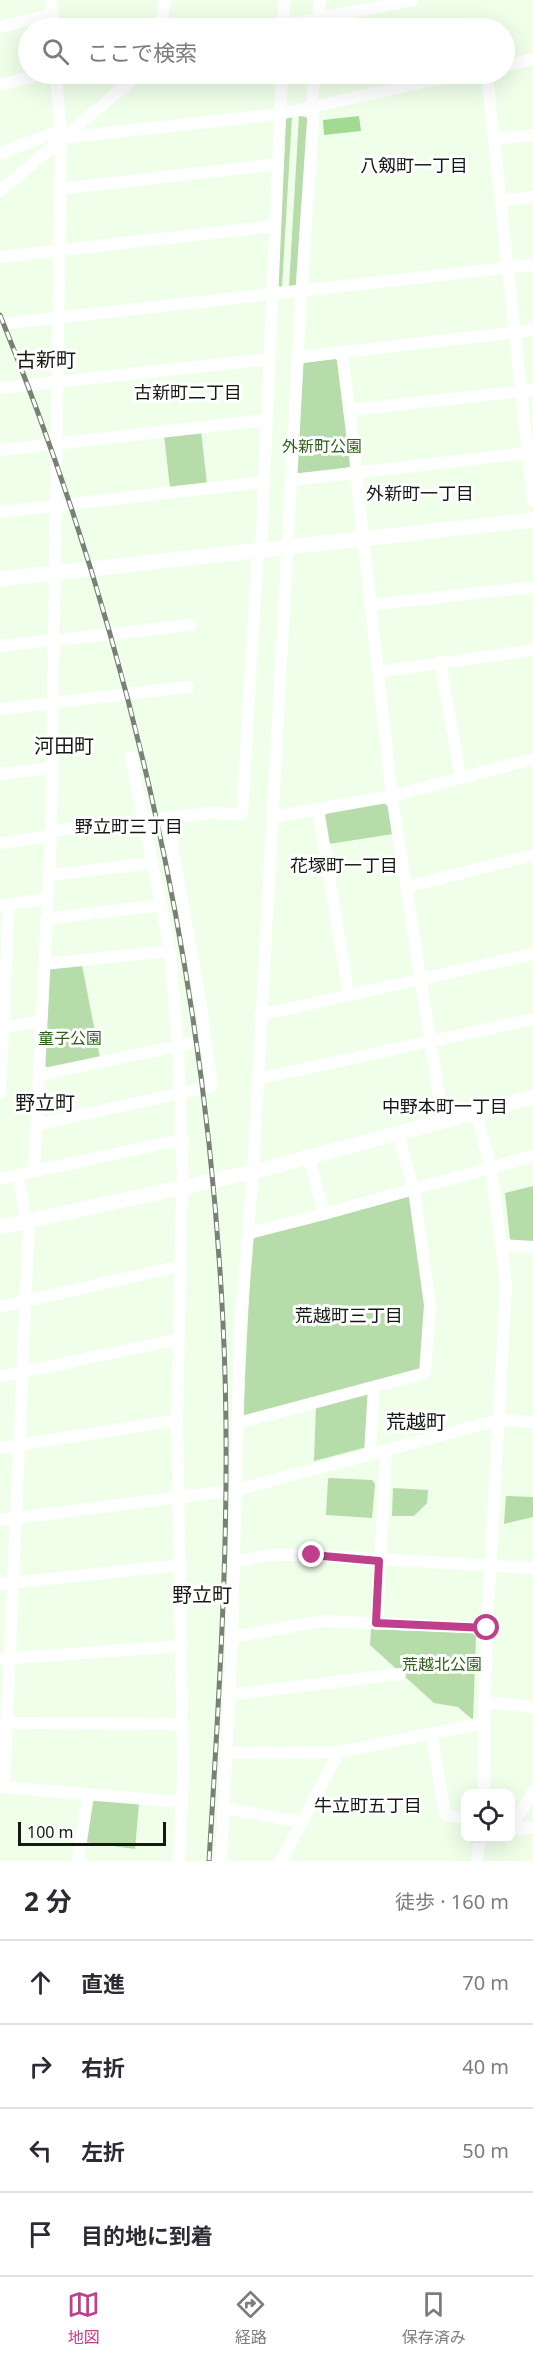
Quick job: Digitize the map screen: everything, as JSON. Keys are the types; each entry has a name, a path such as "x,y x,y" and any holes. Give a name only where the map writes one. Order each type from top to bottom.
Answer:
{"street":[{"path":"51,0 52,18"},
{"path":"162,18 165,0"},
{"path":"284,0 284,18"},
{"path":"318,18 320,0"},
{"path":"339,18 413,0"},
{"path":"36,18 52,14"},
{"path":"0,27 18,22"},
{"path":"515,63 533,59"},
{"path":"0,85 18,80"},
{"path":"34,1171 51,834 61,138 57,84"},
{"path":"0,191 127,84"},
{"path":"0,843 146,820 209,813 242,814 264,482 282,84"},
{"path":"221,1861 232,1637 240,1332 253,1172 314,84"},
{"path":"0,153 52,134 61,138 280,114 416,84"},
{"path":"488,84 514,332 527,390 533,501"},
{"path":"494,139 533,135"},
{"path":"60,189 278,164"},
{"path":"500,201 533,197"},
{"path":"0,257 275,226"},
{"path":"0,324 533,265"},
{"path":"300,357 533,330"},
{"path":"342,352 392,796 443,1122"},
{"path":"0,388 269,359"},
{"path":"349,411 527,390"},
{"path":"0,450 266,420"},
{"path":"292,480 529,452"},
{"path":"0,512 264,482"},
{"path":"0,579 533,520"},
{"path":"370,605 533,587"},
{"path":"0,646 191,625"},
{"path":"378,672 533,650"},
{"path":"440,662 461,778"},
{"path":"0,709 188,687"},
{"path":"131,757 146,820 170,951 183,1139 177,1420 181,1498 183,1646 182,1802 179,1861"},
{"path":"273,817 392,796 533,759"},
{"path":"0,774 52,768"},
{"path":"318,809 350,995"},
{"path":"36,1125 212,1086 192,947 167,818"},
{"path":"407,887 533,855"},
{"path":"49,875 153,863"},
{"path":"0,1092 4,904 48,899"},
{"path":"46,919 161,905"},
{"path":"44,964 170,951"},
{"path":"260,1015 533,954"},
{"path":"257,1079 533,1019"},
{"path":"1,1028 41,1021"},
{"path":"39,1075 206,1040"},
{"path":"0,1227 253,1172 533,1097"},
{"path":"476,1113 491,1168 506,1286 487,1628 484,1789"},
{"path":"238,1423 425,1373 430,1305 414,1190 398,1134"},
{"path":"0,1179 183,1139"},
{"path":"249,1233 533,1156"},
{"path":"309,1158 324,1214"},
{"path":"17,1175 28,1221 13,1582 5,1658 2,1787 182,1802"},
{"path":"501,1245 533,1246"},
{"path":"0,1306 180,1266"},
{"path":"0,1377 179,1339"},
{"path":"370,1454 374,1387"},
{"path":"0,1448 177,1420"},
{"path":"0,1520 236,1490 499,1420 533,1422"},
{"path":"376,1623 386,1450"},
{"path":"234,1562 270,1555 312,1555 379,1561 533,1568"},
{"path":"0,1584 181,1565"},
{"path":"232,1637 323,1622 487,1628"},
{"path":"5,1658 183,1646"},
{"path":"229,1695 400,1674"},
{"path":"484,1702 533,1707"},
{"path":"4,1723 183,1724"},
{"path":"226,1753 339,1752 484,1723"},
{"path":"432,1735 445,1815 461,1817"},
{"path":"281,1861 339,1752"},
{"path":"515,1821 533,1792"},
{"path":"78,1861 88,1794"},
{"path":"223,1808 302,1822"},
{"path":"515,1829 533,1827"},
{"path":"477,1861 479,1843"}],"green space":[{"path":"299,116 306,117 310,126 299,284 289,287"},
{"path":"292,117 282,287 275,285 282,119"},
{"name":"外新町公園","path":"337,360 351,467 301,475 297,473 303,363"},
{"path":"201,431 207,484 170,488 164,435"},
{"path":"383,803 388,806 393,834 329,844 324,817 327,813"},
{"name":"童子公園","path":"82,965 100,1058 48,1069 44,1064 48,973 51,967"},
{"path":"533,1186 533,1244 514,1242 510,1239 505,1193"},
{"path":"411,1196 426,1304 422,1368 243,1417 252,1238"},
{"path":"366,1393 371,1398 367,1447 314,1461 316,1406"},
{"path":"328,1479 372,1480 375,1484 372,1518 326,1515"},
{"path":"393,1488 428,1490 427,1503 414,1516 392,1516"},
{"path":"506,1496 533,1497 533,1517 504,1524"},
{"name":"荒越北公園","path":"371,1629 473,1633 476,1637 473,1720 458,1707 434,1703 370,1645"},
{"path":"92,1799 139,1803 135,1849 84,1842"}],"shaded area":[{"path":"359,116 361,131 324,135 323,120"}],"railway":[{"path":"0,315 46,436 88,559 124,684 154,809 180,936 199,1064 214,1193 223,1323 226,1457 223,1592 209,1861"}],"district":[{"name":"八剱町一丁目","path":"414,165"},
{"name":"古新町","path":"46,359"},
{"name":"古新町二丁目","path":"188,392"},
{"name":"外新町一丁目","path":"420,493"},
{"name":"河田町","path":"64,745"},
{"name":"野立町三丁目","path":"129,826"},
{"name":"花塚町一丁目","path":"344,865"},
{"name":"野立町","path":"45,1102"},
{"name":"中野本町一丁目","path":"445,1106"},
{"name":"荒越町三丁目","path":"349,1315"},
{"name":"荒越町","path":"416,1421"},
{"name":"野立町","path":"202,1594"},
{"name":"牛立町五丁目","path":"368,1805"}],"route":[{"path":"312,1555 379,1561 376,1623 487,1628"}]}
